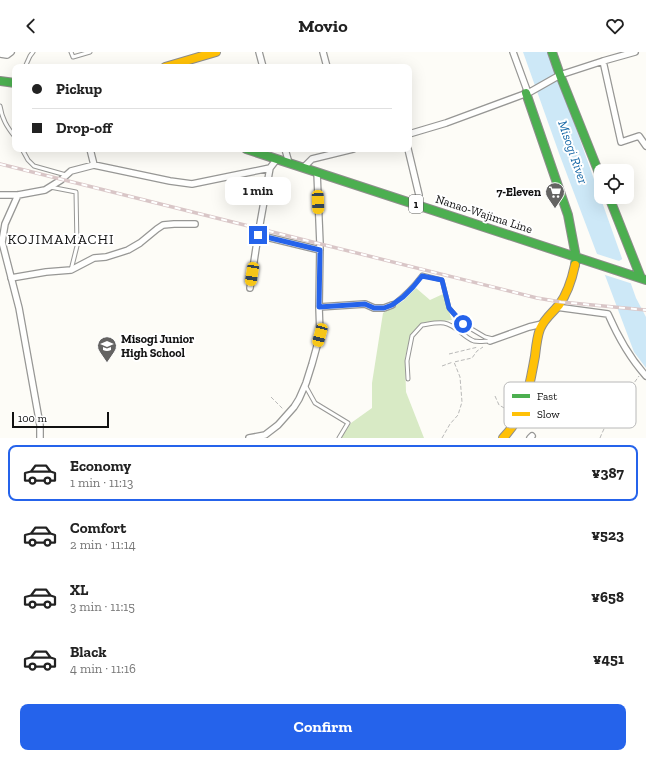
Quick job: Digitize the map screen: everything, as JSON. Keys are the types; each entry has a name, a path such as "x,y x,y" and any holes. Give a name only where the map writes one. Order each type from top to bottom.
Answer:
{"street":[{"path":"0,54 7,55 11,52"},
{"path":"173,64 199,54 216,52"},
{"path":"259,52 262,64"},
{"path":"323,52 326,64"},
{"path":"513,52 568,214 576,257 576,264 567,291 561,302 542,324 538,337 530,382"},
{"path":"552,52 595,164"},
{"path":"412,133 446,123 528,93 560,75 635,52"},
{"path":"603,61 621,142 639,136 646,146"},
{"path":"0,81 12,83"},
{"path":"91,152 94,165"},
{"name":"Nanao-Wajima Line","path":"255,152 641,278"},
{"path":"286,152 289,163"},
{"path":"303,168 312,159 340,152"},
{"path":"409,152 419,195 416,204"},
{"path":"260,224 270,168 277,159"},
{"path":"0,195 18,195 45,190 61,180 71,171 94,165 170,181 192,184 270,168"},
{"path":"249,438 265,435 278,425 294,407 305,385 320,335 320,250 317,172"},
{"path":"18,195 5,224 2,242 19,308 40,426 40,438"},
{"path":"612,204 641,278"},
{"path":"0,218 8,218"},
{"path":"11,278 46,272 71,270 94,258 106,257 128,250 163,226 174,224 195,224"},
{"path":"250,288 258,235 320,250"},
{"path":"319,307 365,304 374,308 384,308 392,305"},
{"path":"556,307 608,314 616,334 644,374"},
{"path":"492,341 529,327 542,324"}],"lane":[{"path":"26,64 33,52"},
{"path":"71,52 73,57 90,52"},
{"path":"0,106 1,113 12,133"},
{"path":"24,152 28,160 34,166 66,176"},
{"path":"50,187 76,192 77,246 71,270"},
{"path":"392,305 403,297 422,276 442,280 449,308 463,324 492,341"},
{"path":"408,379 407,361 412,336 422,325 445,323 457,329 469,339 475,341 492,341"},
{"path":"305,385 315,403 348,423 339,438"}],"path":[{"path":"442,366 472,358 478,351 492,341"},
{"path":"449,354 480,346"},
{"path":"442,438 450,424 458,416 462,402 460,377 454,362"},
{"path":"636,384 644,374"},
{"path":"495,396 499,405 504,408"},
{"path":"271,397 288,413"},
{"path":"600,438 604,428"}],"green space":[{"path":"416,288 430,300 443,294 452,320 422,323 411,334 405,358 406,392 424,438 341,438 351,423 372,408 372,383 383,313 403,301"}],"water":[{"name":"Misogi River","path":"523,52 549,52 594,179 594,204 603,204 636,298 646,317 646,368 634,352 560,156"}],"pier":[{"path":"594,253 619,261 624,258 633,284 602,274"}],"railway":[{"path":"0,164 537,298 561,302 646,310"}],"traffic: fast":[{"path":"552,52 595,164"},
{"path":"0,81 12,83"},
{"path":"526,93 568,215 576,257 575,265"},
{"path":"255,152 646,280"},
{"path":"612,204 641,278"}],"traffic: slow":[{"path":"175,64 216,52"},
{"path":"530,382 540,329 546,319 565,296 575,265"},
{"path":"503,438 512,428"}],"place":[{"name":"7-Eleven","path":"555,209"},
{"name":"Misogi Junior High School","path":"107,363"}],"district":[{"name":"KOJIMAMACHI","path":"61,239"}],"route":[{"path":"258,235 320,250 319,307 365,304 374,308 384,308 392,305 403,297 422,276 442,280 449,308 463,324"}]}
